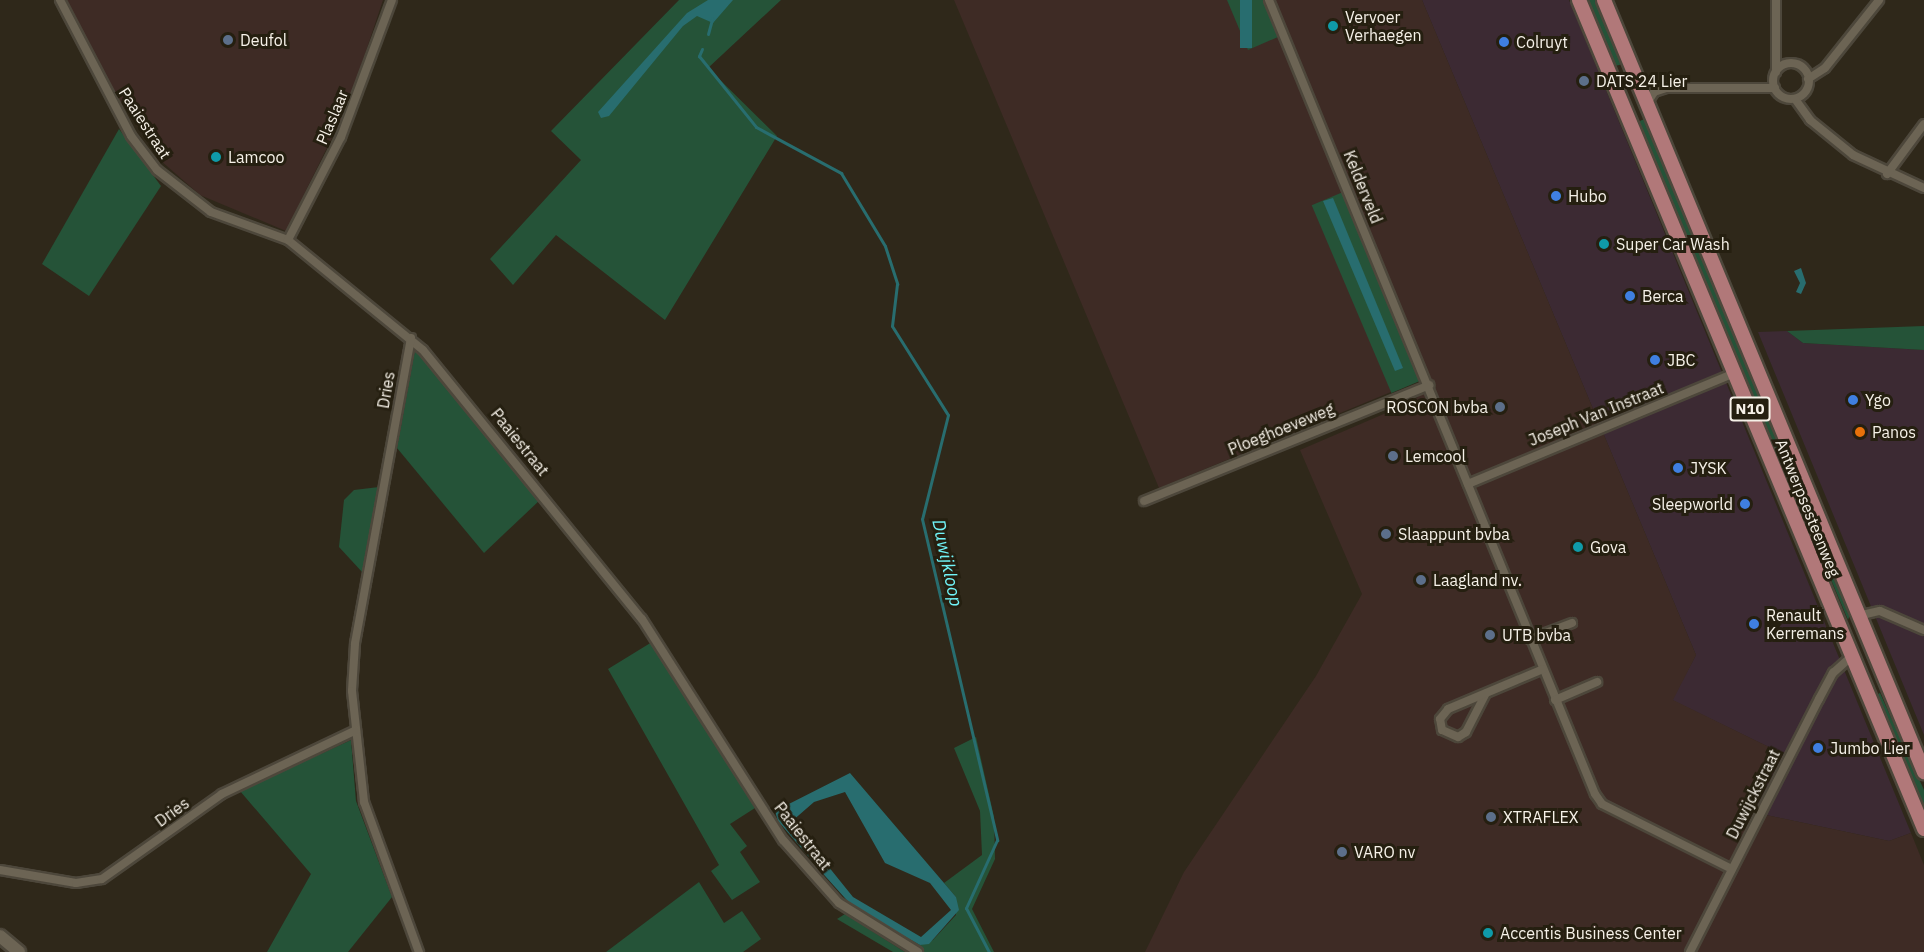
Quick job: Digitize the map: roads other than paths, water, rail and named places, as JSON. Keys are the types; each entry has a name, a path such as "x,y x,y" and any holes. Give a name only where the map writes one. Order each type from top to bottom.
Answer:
{"main road":[{"name":"Antwerpsesteenweg","path":"1579,0 1924,829"},
{"name":"Antwerpsesteenweg","path":"1604,0 1645,110 1863,618 1924,772"},
{"path":"1834,617 1849,634 1863,618"},
{"name":"N10","path":"1851,657 1869,658 1889,709 1918,759"}],"street":[{"name":"Paaiestraat","path":"60,0 131,136 157,170 211,212 288,240 411,338 642,619 783,840 839,903 918,952"},
{"name":"Plaslaar","path":"288,240 341,137 392,0"},
{"name":"Kelderveld","path":"1269,0 1429,385"},
{"path":"1774,88 1776,0"},
{"path":"1795,99 1804,93 1808,79 1825,68 1879,0"},
{"path":"1776,72 1792,64 1808,79"},
{"path":"1635,83 1654,92 1702,84 1774,88 1795,99 1833,140 1887,174 1924,188"},
{"path":"1645,110 1654,92"},
{"path":"1887,174 1924,124"},
{"name":"Dries","path":"411,338 355,644 357,730 364,802 419,952"},
{"name":"Joseph Van Instraat","path":"1468,483 1735,373"},
{"path":"1429,385 1530,639 1602,804 1732,869"},
{"name":"Ploeghoeveweg","path":"1144,501 1429,385"},
{"path":"1863,618 1880,611 1924,630"},
{"path":"1530,639 1572,622"},
{"name":"Duwijckstraat","path":"1690,952 1833,673 1851,657"},
{"path":"1485,694 1466,732 1458,736 1442,730 1440,719 1448,709 1543,669"},
{"path":"1556,700 1597,682"},
{"name":"Dries","path":"0,870 76,883 102,879 222,794 357,730"},
{"path":"0,936 19,952"}],"water":[{"path":"708,0 733,0 713,23 697,16 683,26 609,116 601,118 598,112 687,13"},
{"path":"1240,0 1252,0 1252,48 1240,48"},
{"path":"1333,198 1403,368 1395,371 1323,201"},
{"path":"1801,268 1806,283 1801,294 1796,292 1800,283 1794,271"},
{"path":"850,773 956,897 959,910 929,944 920,945 853,907 817,867 824,861 853,897 921,937 951,910 930,883 885,863 845,792 814,802 791,822 821,857 814,863 778,821 775,811"}],"waterway":[{"name":"Duwijkloop","path":"708,34 712,19"},
{"name":"Duwijkloop","path":"702,49 699,56 756,127 841,173 885,246 897,284 892,326 948,415 922,519 997,840 966,908 989,952"}],"place":[{"name":"Vervoer Verhaegen","path":"1333,26"},
{"name":"Deufol","path":"228,40"},
{"name":"Colruyt","path":"1504,42"},
{"name":"DATS 24 Lier","path":"1584,81"},
{"name":"Lamcoo","path":"216,157"},
{"name":"Hubo","path":"1556,196"},
{"name":"Super Car Wash","path":"1604,244"},
{"name":"Berca","path":"1630,296"},
{"name":"JBC","path":"1655,360"},
{"name":"Ygo","path":"1853,400"},
{"name":"ROSCON bvba","path":"1500,407"},
{"name":"Panos","path":"1860,432"},
{"name":"Lemcool","path":"1393,456"},
{"name":"JYSK","path":"1678,468"},
{"name":"Sleepworld","path":"1745,504"},
{"name":"Slaappunt bvba","path":"1386,534"},
{"name":"Gova","path":"1578,547"},
{"name":"Laagland nv.","path":"1421,580"},
{"name":"Renault Kerremans","path":"1754,624"},
{"name":"UTB bvba","path":"1490,635"},
{"name":"Jumbo Lier","path":"1818,748"},
{"name":"XTRAFLEX","path":"1491,817"},
{"name":"VARO nv","path":"1342,852"},
{"name":"Accentis Business Center","path":"1488,933"}]}
